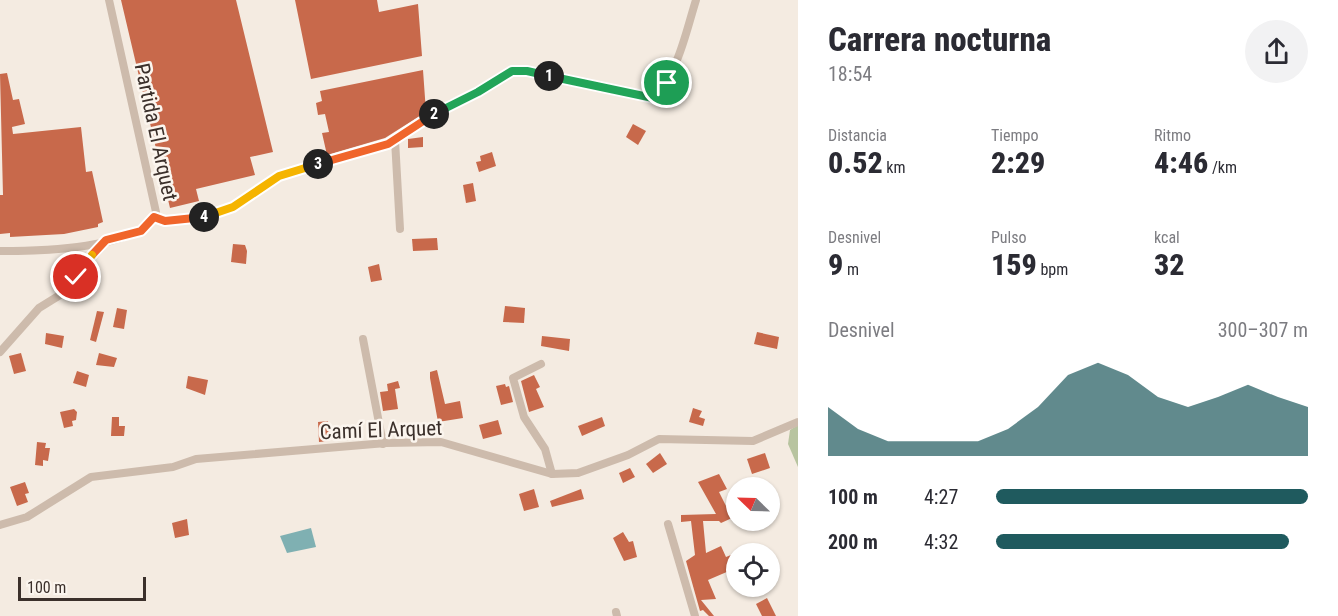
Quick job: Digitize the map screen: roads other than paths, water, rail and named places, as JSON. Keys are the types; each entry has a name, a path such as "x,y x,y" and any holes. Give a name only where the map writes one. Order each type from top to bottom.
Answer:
{"street":[{"name":"Partida El Arquet","path":"0,251 46,251 106,240 141,231 154,217 156,212 109,0"},
{"path":"154,217 165,221 215,215 233,207 279,176 395,140 450,104 478,92 512,71 527,71 653,98 667,83 677,62 696,0"},
{"path":"395,140 400,229"},
{"path":"0,352 39,308 60,295 106,240"},
{"path":"363,339 383,444"},
{"path":"541,364 513,378 524,417 545,449 552,474"},
{"name":"Camí El Arquet","path":"0,525 27,517 91,477 173,467 196,459 383,444 441,442 552,474 578,473 628,455 659,439 753,441 798,422"},
{"path":"668,524 695,616"}],"water":[{"path":"311,528 316,547 287,553 280,536"}]}
